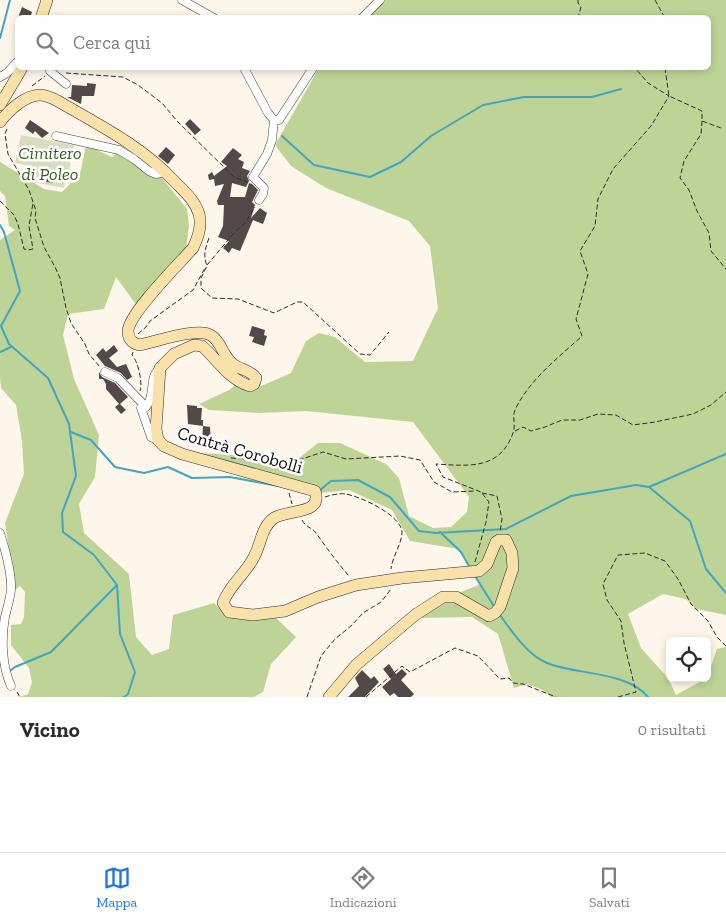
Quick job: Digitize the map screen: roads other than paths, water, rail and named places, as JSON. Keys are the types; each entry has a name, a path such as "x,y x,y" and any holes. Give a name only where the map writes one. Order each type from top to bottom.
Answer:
{"street":[{"path":"42,15 46,0"},
{"path":"182,0 209,15"},
{"path":"365,15 380,0"},
{"path":"0,77 15,65"},
{"path":"0,105 21,70"},
{"path":"51,70 66,84"},
{"path":"245,70 268,113 274,120 272,140 267,154 253,177 264,188 259,200"},
{"path":"274,120 279,120 312,70"},
{"path":"4,124 6,114 19,104 32,96 45,96 56,100 134,145 166,172 193,201 199,216 199,233 194,248 135,316 128,330 130,340 136,344 146,344 188,334 204,333 212,335 220,344 225,357 234,365 253,374 256,378 254,384 250,386 242,383 226,372 202,346 194,346 174,354 155,372 150,400 146,407 118,378 105,372"},
{"path":"56,136 118,150 134,159 149,171 156,174 166,172"},
{"path":"141,408 151,437 157,434 160,368"},
{"name":"Contrà Corobolli","path":"157,434 164,446 182,454 286,484 316,496 315,504 308,509 286,513 274,518 266,527 256,554 247,570 226,595 223,603 229,612 253,615 285,611 318,597 356,585 397,578 479,570 488,564 496,542 506,540 512,553 513,568 497,610 489,616 456,597 443,597 416,615 356,665 330,697"},
{"path":"0,533 5,549 11,585 4,620 3,664 11,686"}],"waterway":[{"path":"0,38 10,0"},
{"path":"282,136 314,165 370,177 401,162 431,136 483,105 524,97 592,97 621,89"},
{"path":"0,225 4,232 20,291 1,326 9,344 48,378 69,424 76,476 62,513 63,532 94,555 117,585 120,634 135,672 128,694 124,697"},
{"path":"0,352 11,347"},
{"path":"71,432 91,440 115,467 144,473 168,467 192,478 230,477 278,486"},
{"path":"649,487 726,454"},
{"path":"319,491 331,481 358,480 390,497 419,531 436,533 506,529 571,496 636,485 649,487 690,521 706,569 726,593"},
{"path":"440,532 461,552 470,568"},
{"path":"475,576 495,608"},
{"path":"8,672 15,667 51,652 116,586"},
{"path":"499,614 520,642 539,659 559,667 627,682 648,697"}],"park label":[{"name":"Cimitero di Poleo","path":"50,163"}]}
